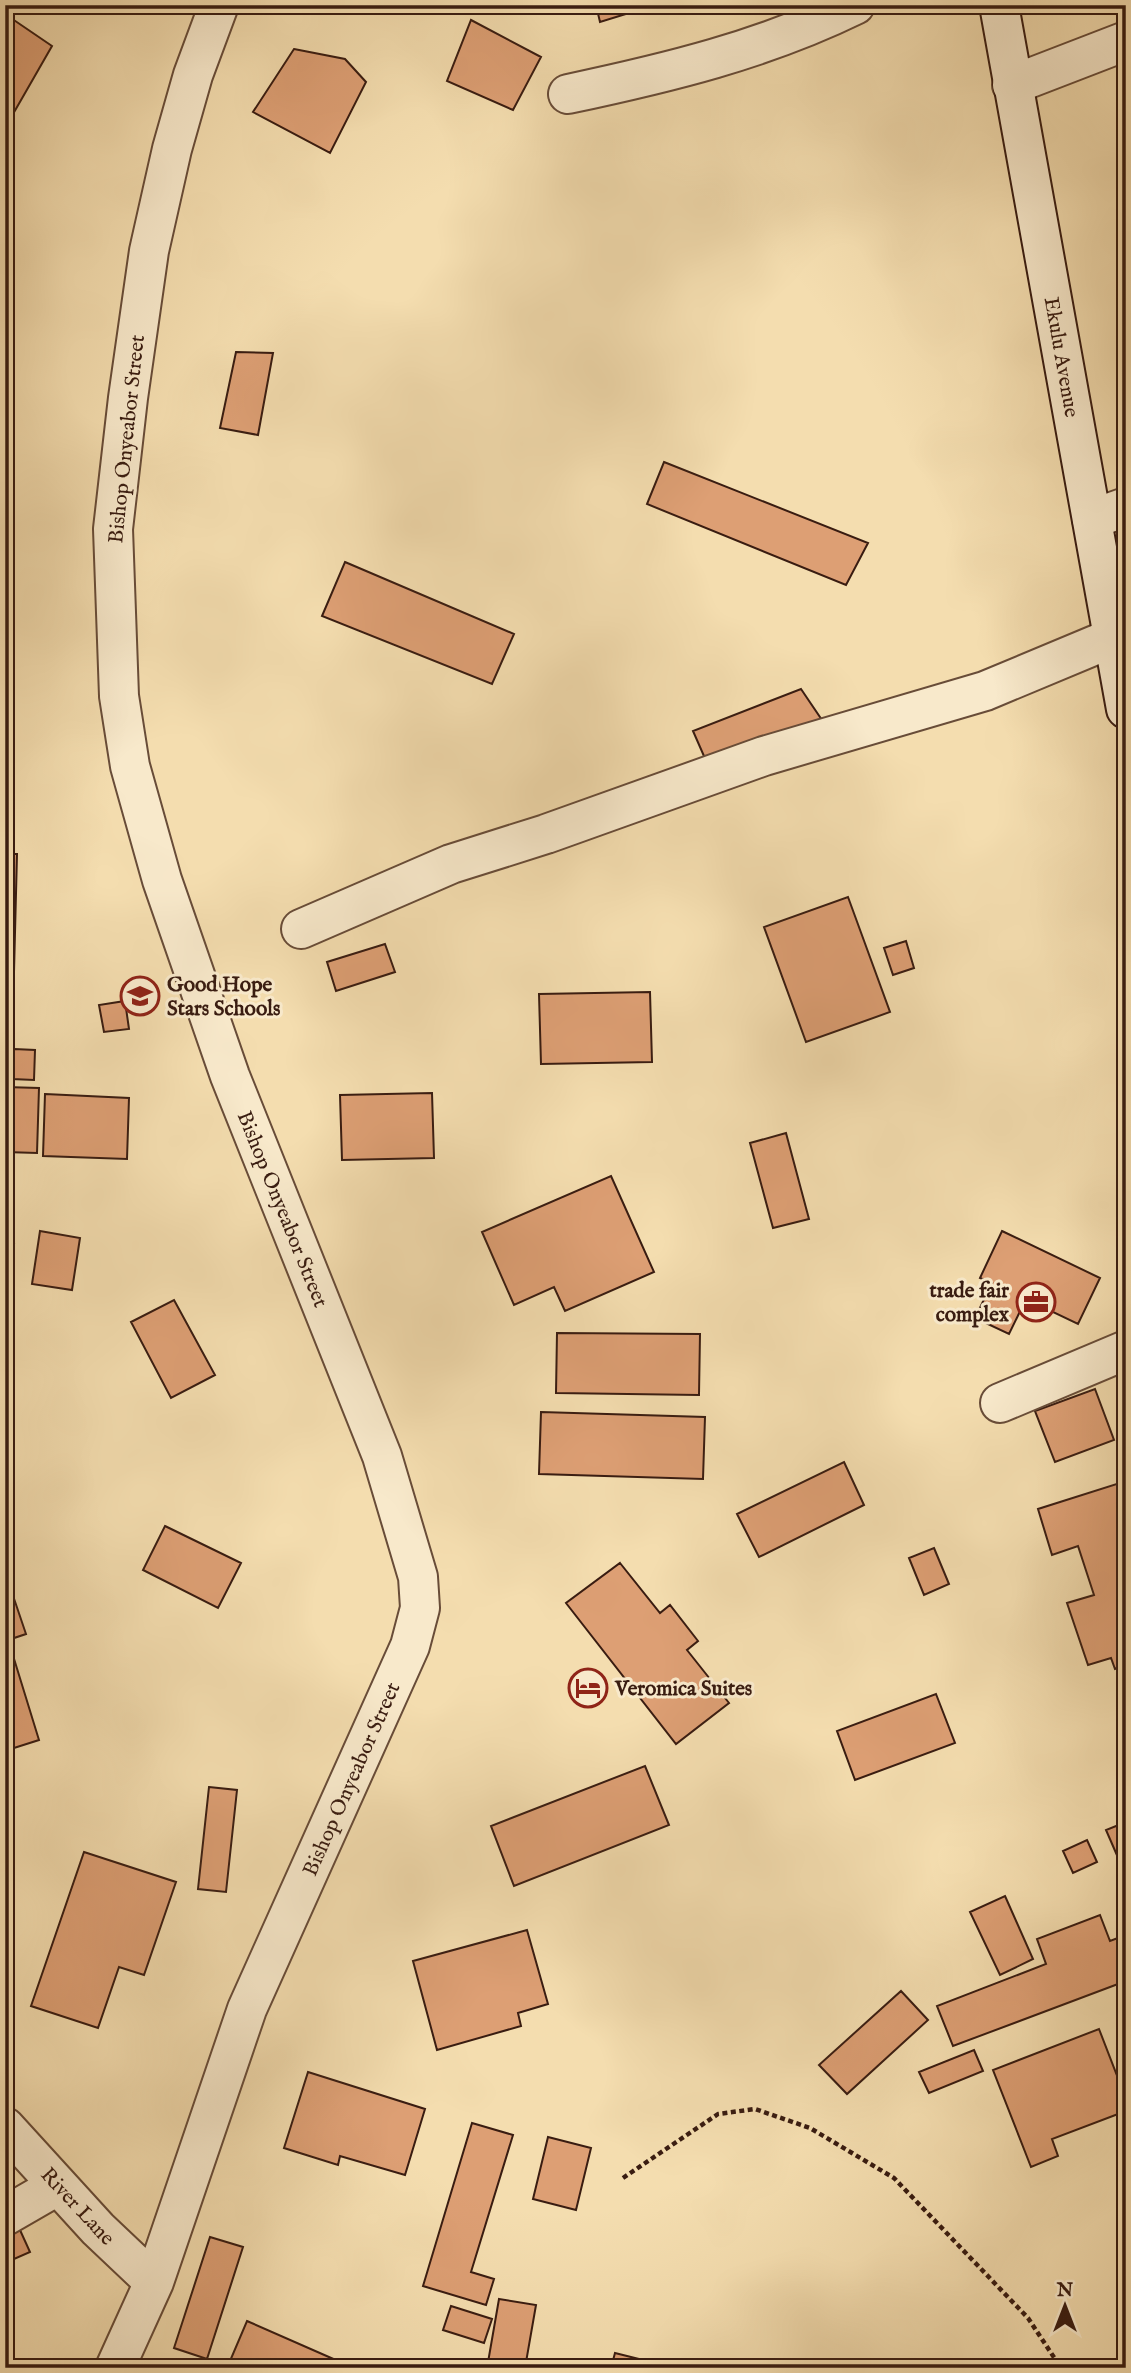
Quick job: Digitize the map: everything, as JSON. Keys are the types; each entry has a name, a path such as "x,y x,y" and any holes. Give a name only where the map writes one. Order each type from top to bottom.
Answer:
{"street":[{"name":"Bishop Onyeabor Street","path":"117,2367 154,2282 247,2009 411,1646 420,1608 418,1577 382,1455 230,1076 162,880 130,766 119,696 113,529 149,251 172,149 193,75 219,5"},
{"path":"568,94 665,74 750,49 855,5"},
{"name":"Ekulu Avenue","path":"999,5 1012,85 1109,513 1112,638 1126,709"},
{"path":"1012,85 1126,41"},
{"path":"301,929 450,864 546,834 764,756 985,691 1112,638"},
{"path":"1000,1403 1126,1350"},
{"name":"River Lane","path":"5,2127 98,2229 154,2282"},
{"path":"5,2216 57,2186"}],"path":[{"path":"623,2178 719,2114 755,2109 810,2128 894,2178 1028,2318 1060,2368"}],"building":[{"path":"596,5 655,5 600,22"},
{"path":"5,14 52,46 5,128"},
{"path":"471,20 541,57 513,110 447,81"},
{"path":"294,49 345,59 366,82 330,153 253,112"},
{"path":"236,352 273,353 258,435 220,428"},
{"path":"664,462 868,543 846,585 647,504"},
{"path":"345,562 514,634 492,684 322,616"},
{"path":"9,673 9,734 5,735 5,674"},
{"path":"801,689 826,726 707,763 693,731"},
{"path":"5,854 17,854 14,972 5,972"},
{"path":"848,897 890,1012 806,1042 764,927"},
{"path":"906,941 914,968 893,975 884,948"},
{"path":"385,944 395,972 336,991 327,962"},
{"path":"650,992 652,1062 541,1064 539,994"},
{"path":"125,1001 129,1029 104,1032 99,1005"},
{"path":"14,1049 35,1050 34,1080 12,1079"},
{"path":"5,1087 39,1088 37,1153 5,1152"},
{"path":"432,1093 434,1158 342,1160 340,1095"},
{"path":"45,1094 129,1098 127,1159 43,1156"},
{"path":"786,1133 809,1219 773,1228 750,1143"},
{"path":"611,1176 654,1272 565,1311 554,1287 514,1305 482,1232"},
{"path":"40,1231 80,1238 72,1290 32,1284"},
{"path":"1002,1231 1100,1278 1078,1324 1026,1299 1009,1334 975,1318 992,1283 980,1278"},
{"path":"5,1243 14,1244 10,1275 5,1275"},
{"path":"174,1300 215,1375 171,1398 131,1322"},
{"path":"557,1333 700,1334 699,1395 556,1393"},
{"path":"1095,1389 1114,1440 1055,1462 1035,1411"},
{"path":"541,1412 705,1417 703,1479 539,1474"},
{"path":"844,1462 864,1505 759,1557 737,1514"},
{"path":"1126,1481 1126,1665 1115,1669 1111,1658 1088,1665 1067,1603 1094,1595 1078,1546 1052,1555 1038,1509"},
{"path":"165,1526 241,1563 218,1608 143,1570"},
{"path":"934,1548 949,1584 924,1595 909,1558"},
{"path":"620,1563 660,1613 670,1605 698,1641 687,1650 729,1703 676,1744 566,1603"},
{"path":"5,1572 26,1634 5,1641"},
{"path":"11,1649 39,1740 14,1748 5,1722 5,1651"},
{"path":"936,1694 955,1743 855,1780 837,1731"},
{"path":"645,1766 669,1825 514,1886 491,1826"},
{"path":"209,1787 237,1790 226,1892 198,1889"},
{"path":"1126,1822 1126,1876 1106,1830"},
{"path":"1087,1840 1097,1862 1073,1873 1063,1851"},
{"path":"84,1852 176,1882 144,1975 119,1967 98,2028 31,2006"},
{"path":"1005,1896 1033,1959 1000,1975 970,1912"},
{"path":"1100,1915 1110,1941 1126,1935 1126,1981 953,2046 937,2006 1046,1964 1037,1939"},
{"path":"527,1930 548,2004 518,2013 521,2026 437,2050 413,1961"},
{"path":"901,1991 928,2020 847,2094 819,2065"},
{"path":"1099,2029 1126,2099 1126,2111 1052,2139 1058,2156 1031,2167 993,2070"},
{"path":"974,2050 983,2071 929,2093 919,2072"},
{"path":"308,2072 425,2109 405,2175 340,2156 338,2165 284,2148"},
{"path":"472,2123 513,2135 471,2272 494,2279 486,2305 423,2286"},
{"path":"548,2137 591,2148 576,2210 533,2199"},
{"path":"15,2219 30,2252 5,2263 5,2223"},
{"path":"210,2237 243,2247 207,2359 174,2348"},
{"path":"499,2299 536,2305 525,2368 487,2368"},
{"path":"451,2306 492,2319 484,2343 443,2330"},
{"path":"247,2321 354,2368 227,2368"},
{"path":"615,2353 675,2368 611,2368"}],"place":[{"name":"Good Hope Stars Schools","path":"140,996"},
{"name":"trade fair complex","path":"1036,1302"},
{"name":"Veromica Suites","path":"588,1688"}]}
